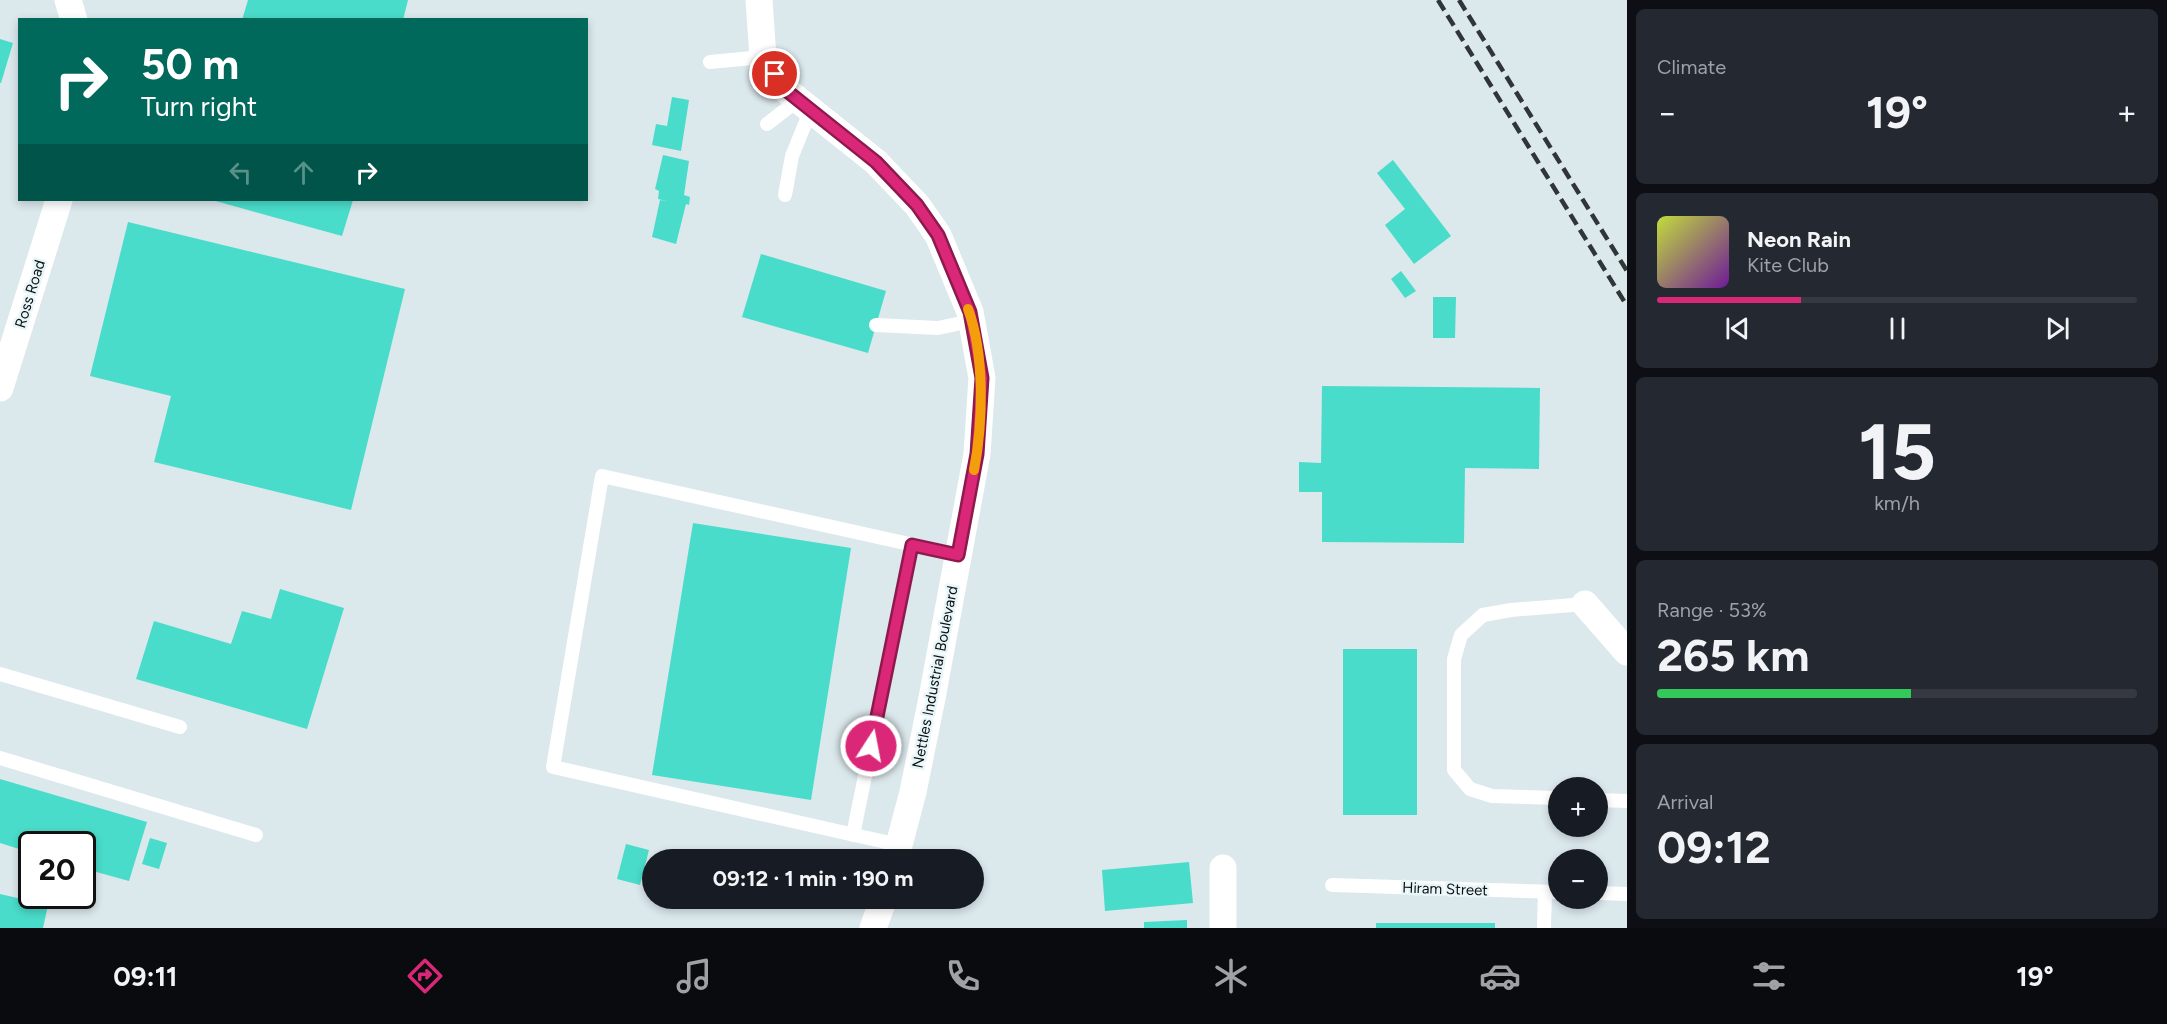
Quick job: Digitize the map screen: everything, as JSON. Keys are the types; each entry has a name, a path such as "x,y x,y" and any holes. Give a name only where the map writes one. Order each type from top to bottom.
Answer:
{"street":[{"path":"68,0 73,18"},
{"path":"759,0 763,57"},
{"name":"Nettles Industrial Boulevard","path":"763,57 787,91 876,162 917,205 938,235 970,312 982,378 977,454 915,782 898,849"},
{"name":"Ross Road","path":"0,388 59,201"},
{"path":"1585,604 1627,652"},
{"path":"1223,868 1223,928"},
{"path":"873,928 880,909"}],"lane":[{"path":"710,62 763,57"},
{"path":"767,124 804,104"},
{"path":"785,195 804,104"},
{"path":"876,325 938,328 971,321"},
{"path":"889,849 853,835 553,767 602,476 958,555"},
{"path":"853,835 912,545"},
{"path":"1548,798 1492,796 1470,789 1455,770 1454,660 1461,635 1483,615 1511,610 1585,604"},
{"path":"0,674 180,727"},
{"path":"0,758 256,835"},
{"path":"1608,800 1627,801"},
{"name":"Hiram Street","path":"1332,885 1548,892"},
{"path":"1608,893 1627,894"},
{"path":"1544,928 1548,909"}],"building":[{"path":"248,0 408,0 404,18 243,18"},
{"path":"0,39 13,43 1,83 0,83"},
{"path":"672,97 689,100 681,151 652,145 656,124 667,126"},
{"path":"663,155 689,161 684,195 690,197 689,205 686,204 676,244 652,237 660,200 667,201 658,199 659,191 655,189"},
{"path":"1393,160 1451,236 1414,264 1385,225 1405,209 1377,173"},
{"path":"216,201 353,201 342,236"},
{"path":"128,222 405,289 351,510 154,462 171,396 90,376"},
{"path":"761,254 886,291 868,353 742,317"},
{"path":"1401,271 1416,291 1405,298 1391,279"},
{"path":"1433,297 1456,297 1455,338 1433,338"},
{"path":"1322,386 1540,388 1539,469 1465,468 1464,543 1322,542 1322,492 1299,492 1299,462 1321,463"},
{"path":"693,523 851,548 811,800 652,775"},
{"path":"280,589 344,608 307,729 136,679 154,621 231,644 242,611 271,619"},
{"path":"1343,649 1417,649 1417,815 1343,815"},
{"path":"0,779 147,822 129,881 96,872 96,831 18,831 18,849 0,843"},
{"path":"150,838 167,843 159,869 142,864"},
{"path":"626,844 645,849 642,849 640,885 617,879"},
{"path":"1189,862 1193,903 1105,911 1102,870"},
{"path":"0,894 18,898 18,909 47,909 43,928 0,928"},
{"path":"1187,920 1187,928 1144,928 1144,922"},
{"path":"1376,923 1495,923 1495,928 1376,928"}],"railway":[{"path":"1438,0 1627,306"},
{"path":"1459,0 1627,271"}],"slow traffic":[{"path":"968,309 982,378 974,470"}],"route":[{"path":"775,74 787,91 876,162 917,205 938,235 970,312 982,378 977,454 958,555 912,545 871,746"}]}
